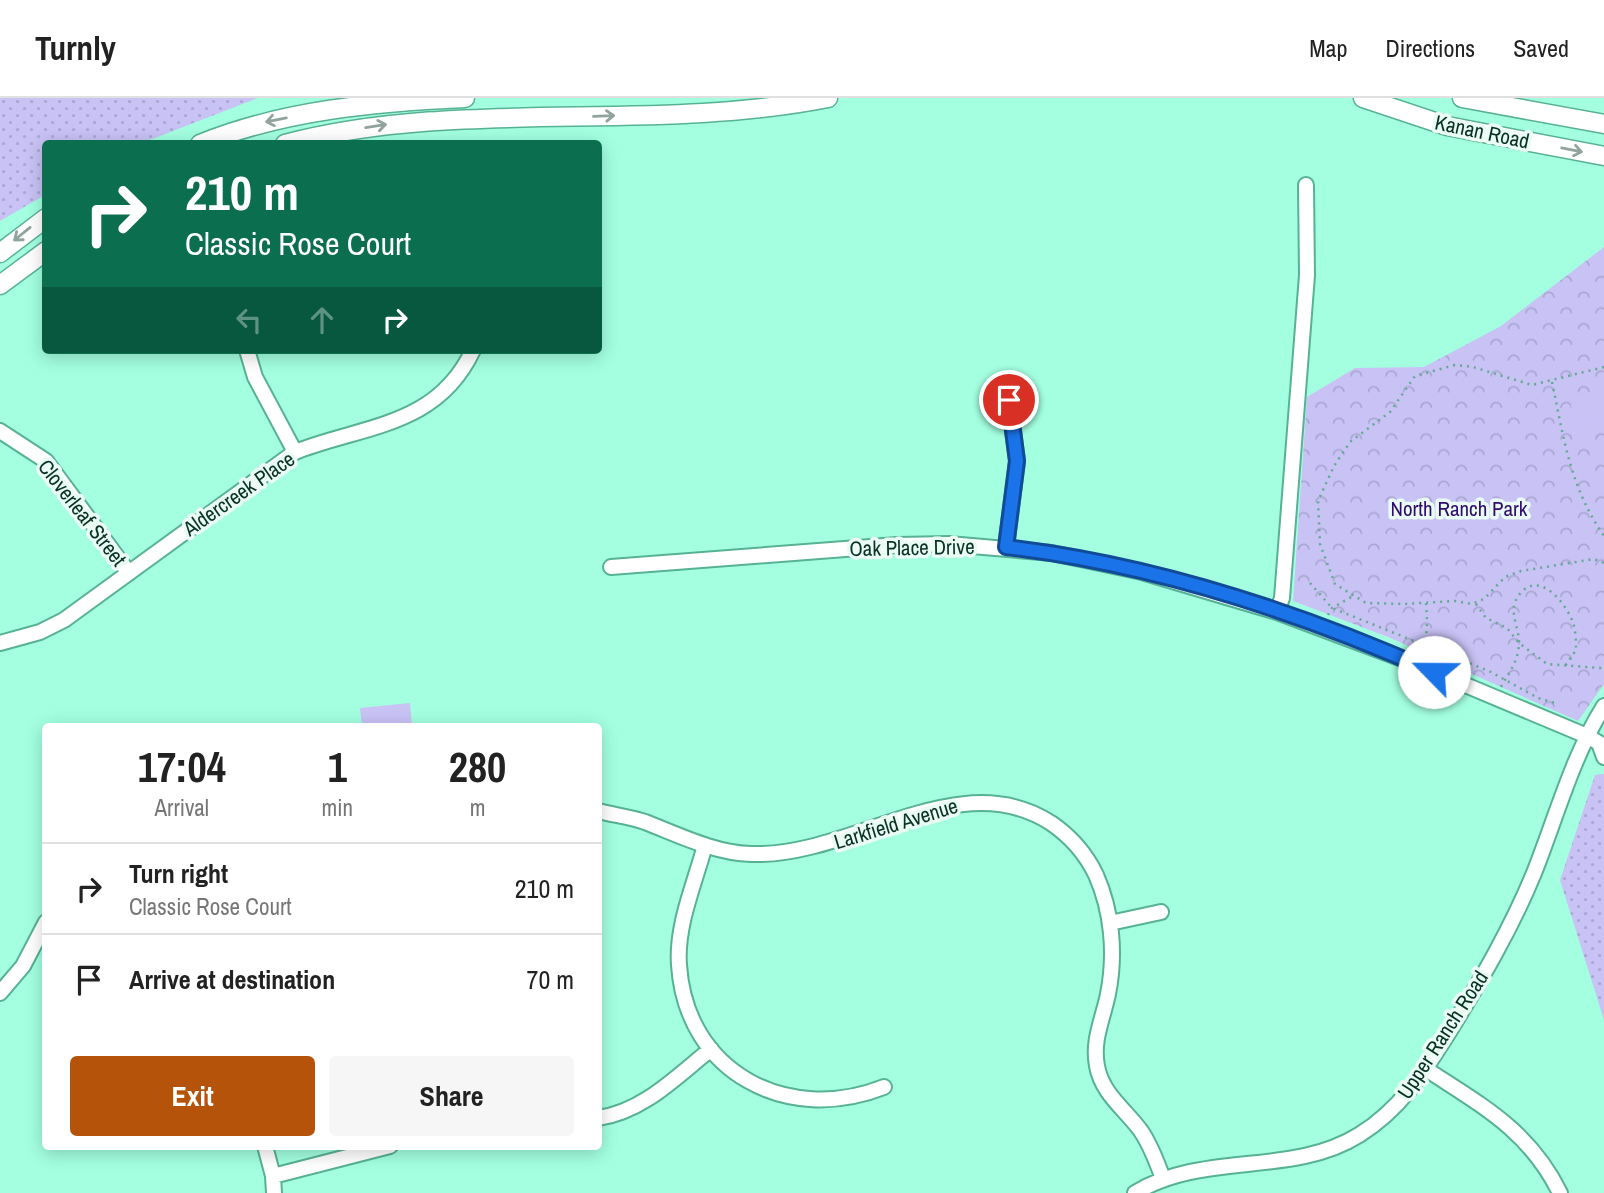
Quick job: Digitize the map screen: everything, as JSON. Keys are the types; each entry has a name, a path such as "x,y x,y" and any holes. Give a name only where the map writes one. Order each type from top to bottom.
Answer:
{"main road":[{"path":"210,140 248,125 336,108 465,98"},
{"path":"306,140 387,125 726,112 828,98"},
{"name":"Kanan Road","path":"1363,98 1447,126 1604,156"},
{"name":"Kanan Road","path":"1462,98 1604,124"},
{"path":"0,253 42,221"},
{"path":"0,285 42,254"}],"street":[{"path":"1277,612 1282,598 1307,275 1306,185"},
{"path":"248,354 255,377 295,453"},
{"name":"Aldercreek Place","path":"0,643 40,632 64,620 295,453 329,439 382,428 408,418 433,401 457,377 471,354"},
{"path":"1006,547 1017,461 1009,400"},
{"name":"Cloverleaf Street","path":"0,431 46,461 129,573"},
{"name":"Oak Place Drive","path":"611,567 897,545 1006,547 1096,560 1277,612 1322,628 1413,663 1599,745"},
{"name":"Upper Ranch Road","path":"1135,1193 1163,1179 1198,1169 1307,1154 1334,1147 1358,1136 1386,1116 1426,1069 1486,973 1599,745 1604,706"},
{"name":"Larkfield Avenue","path":"602,812 641,821 705,845 750,854 791,853 952,804 978,801 1004,803 1042,817 1074,843 1096,875 1110,923 1112,969 1097,1033 1097,1066 1102,1083 1112,1099 1147,1140 1163,1179"},
{"path":"705,845 683,923 679,963 688,1009 711,1049 749,1082 794,1099 840,1100 884,1087"},
{"path":"1110,923 1161,912"},
{"path":"0,993 23,966 42,930"},
{"path":"602,1117 627,1111 647,1099 711,1049"},
{"path":"1426,1069 1499,1116 1521,1134 1551,1174 1560,1193"},
{"path":"266,1150 273,1176 274,1193"},
{"path":"273,1176 374,1150"}],"path":[{"path":"1604,367 1532,385 1473,367 1455,365 1432,369 1415,376 1390,412 1350,442 1334,466 1318,501 1317,522 1320,544 1335,584 1366,603 1475,603 1485,598 1505,577 1521,571 1594,559 1604,563"},
{"path":"1552,382 1573,478 1584,508 1604,536"},
{"path":"1310,583 1332,608 1425,644 1538,698 1555,703"},
{"path":"1495,699 1514,669 1519,642 1513,609 1518,595 1528,588 1541,586 1551,590 1572,619 1577,650 1565,666"},
{"path":"1322,628 1332,608 1353,596"},
{"path":"1413,663 1425,644 1426,602"},
{"path":"1475,603 1486,618 1507,628 1519,642 1546,664 1600,668 1604,664"}],"green space":[{"path":"0,98 258,98 150,140 42,140 42,197 0,221"},
{"name":"North Ranch Park","path":"1604,247 1604,684 1578,721 1388,637 1293,601 1307,397 1355,368 1424,367 1501,326"},
{"path":"1604,389 1604,422 1576,428 1569,397"},
{"path":"410,703 412,723 362,723 360,708"},
{"path":"1604,774 1604,1020 1560,880 1595,775"}],"route":[{"path":"1009,400 1017,461 1006,547 1096,560 1249,603 1434,672"}]}
